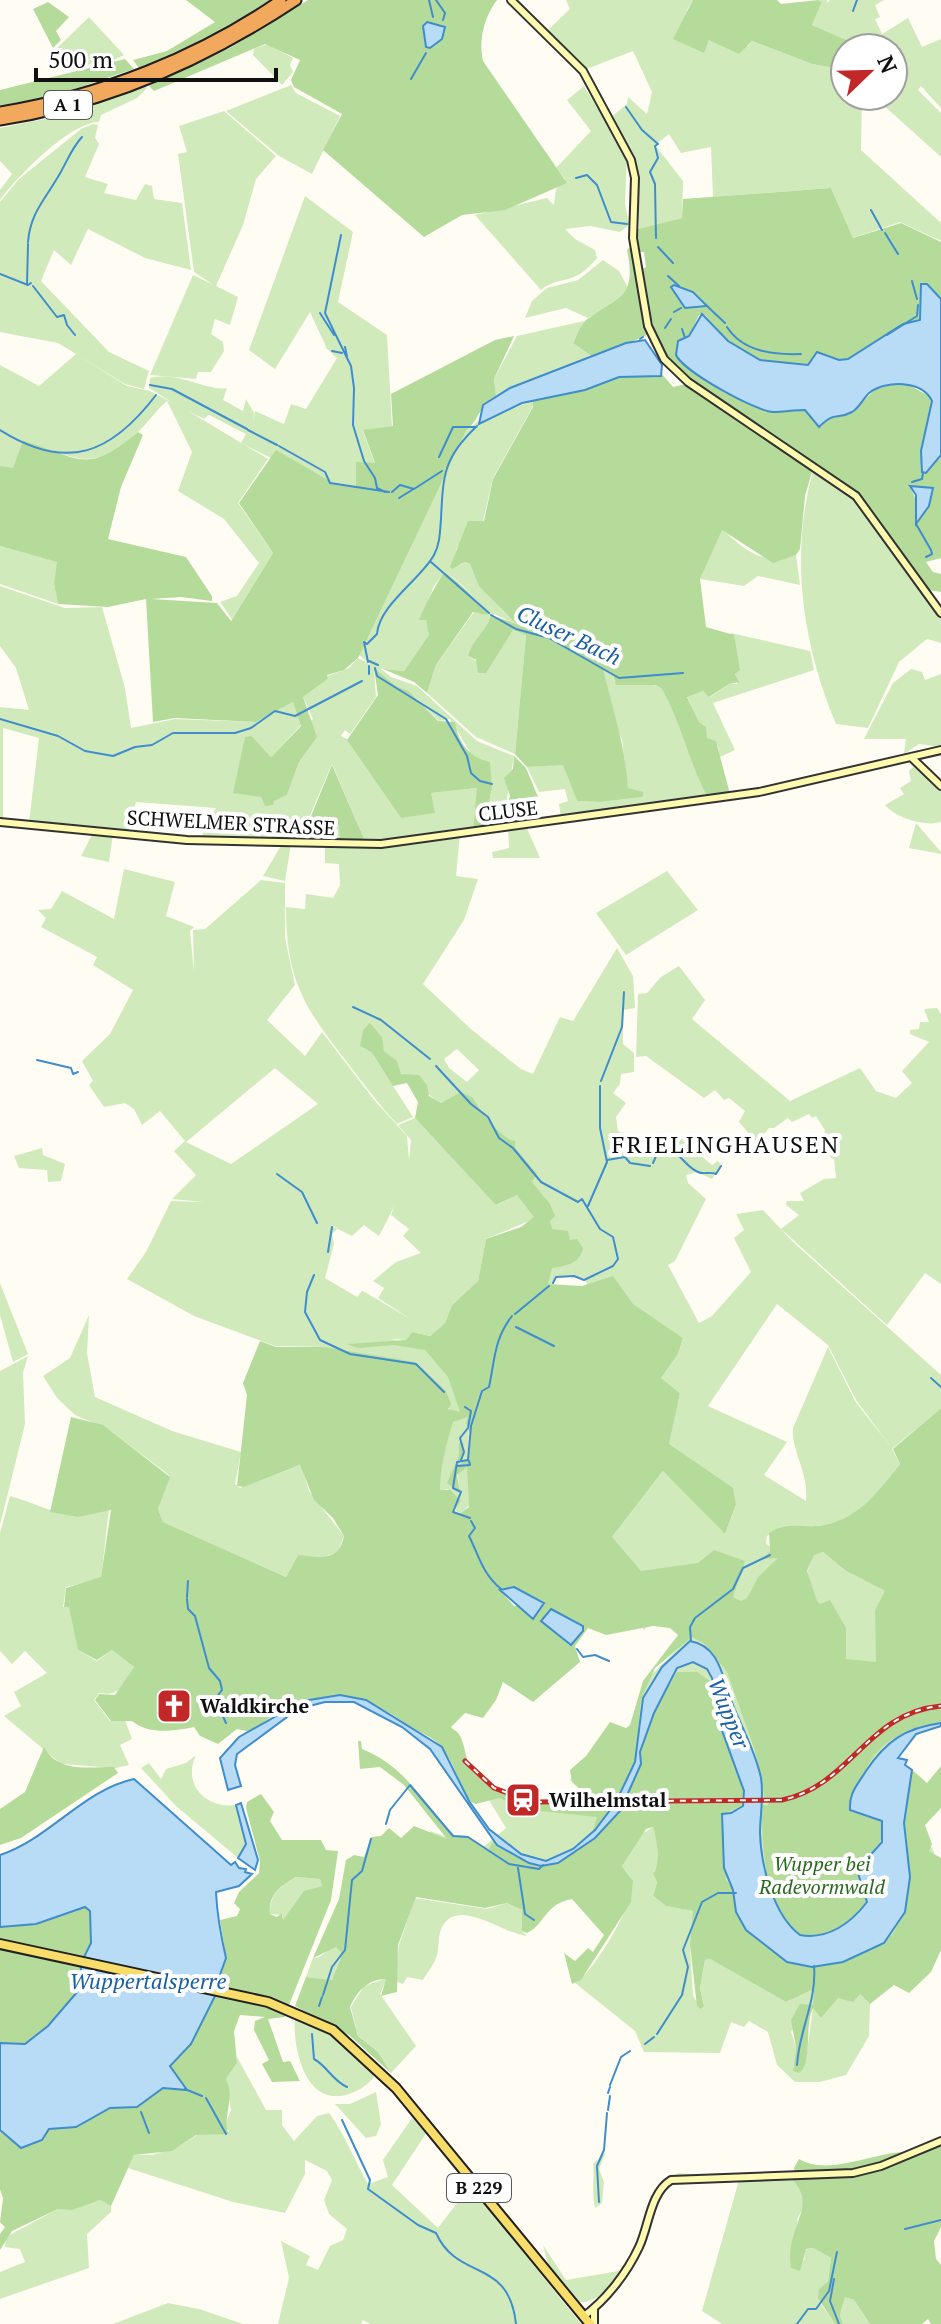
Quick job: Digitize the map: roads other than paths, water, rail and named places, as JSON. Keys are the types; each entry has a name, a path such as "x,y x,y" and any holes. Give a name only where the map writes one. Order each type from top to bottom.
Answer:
{"highway":[{"name":"A 1","path":"148,74 220,37 281,0"},
{"name":"A 1","path":"0,120 66,105 225,44 296,0"},
{"name":"A 1","path":"0,112 134,80"}],"main road":[{"path":"511,0 583,71 633,166 634,244 648,326 659,352 688,382 859,499 941,613"},
{"name":"CLUSE","path":"460,833 709,799 789,785 938,750"},
{"path":"911,757 941,786"},
{"name":"SCHWELMER STRASSE","path":"0,822 235,842 367,844 460,833"},
{"name":"B 229","path":"0,1944 285,2007 343,2037 383,2073 587,2319"},
{"path":"587,2319 633,2259 657,2194 671,2180 853,2173 881,2166 941,2141"},
{"path":"587,2319 600,2300"},
{"path":"587,2319 594,2309"}],"water":[{"path":"427,22 445,27 442,39 430,48 426,47 423,26"},
{"path":"921,284 927,284 941,299 941,455 926,473 922,472 921,451 932,401 920,389 894,384 876,389 852,412 832,417 819,427 805,410 773,412 736,398 692,371 676,355 678,341 689,336 702,314 728,341 760,360 808,365 817,352 839,360 848,359 903,324 920,320"},
{"path":"674,285 693,292 707,306 685,308 671,287"},
{"path":"645,340 662,365 661,376 619,377 585,390 522,403 479,424 483,405 510,388 626,343"},
{"path":"910,486 933,488 929,506 916,524 916,495"},
{"path":"514,1587 544,1603 533,1619 500,1590"},
{"path":"551,1609 583,1626 583,1631 571,1645 541,1621"},
{"name":"Wupper","path":"690,1641 707,1649 718,1663 755,1757 762,1785 760,1833 766,1874 782,1915 800,1935 820,1935 838,1928 854,1917 867,1902 857,1870 882,1842 882,1821 850,1810 852,1794 873,1761 889,1744 907,1732 941,1723 941,1726 916,1734 898,1758 907,1760 905,1765 912,1770 904,1823 910,1877 905,1912 884,1943 843,1962 812,1967 787,1962 746,1930 736,1912 733,1890 724,1868 722,1814 743,1806 744,1791 720,1725 712,1678 707,1669 693,1662 677,1668 654,1713 640,1752 641,1764 620,1811 595,1838 558,1863 541,1866 529,1863 497,1845 430,1749 402,1727 354,1702 325,1702 298,1709 237,1754 235,1765 241,1786 228,1790 220,1758 239,1737 303,1701 340,1695 366,1700 442,1747 469,1801 489,1829 521,1854 546,1861 573,1849 595,1830 616,1802 635,1762 643,1698 662,1667"},
{"name":"Wuppertalsperre","path":"134,1779 231,1865 235,1862 239,1868 252,1874 239,1886 216,1892 226,1958 216,1994 191,2044 170,2066 187,2090 163,2088 137,2107 110,2108 76,2127 49,2129 42,2140 21,2148 0,2130 0,2043 25,2044 48,2026 78,1991 82,1973 80,1965 91,1943 90,1911 85,1907 36,1924 0,1927 0,1855 34,1838 98,1793"},
{"path":"241,1803 258,1860 255,1870 238,1858 246,1844 236,1805"}],"waterway":[{"path":"429,0 433,17"},
{"path":"436,0 445,13 443,20"},
{"path":"853,11 857,0"},
{"path":"411,79 426,53"},
{"path":"626,107 642,130 658,144 655,146 658,158 650,172 655,184 656,238"},
{"path":"28,242 38,209 82,137"},
{"path":"576,178 587,175 597,185 611,222 627,224"},
{"path":"871,210 882,230"},
{"path":"885,233 898,254"},
{"path":"341,235 325,313 351,366 353,425 364,461 375,478 377,488 385,492"},
{"path":"27,285 28,244"},
{"path":"658,247 673,263"},
{"path":"0,274 28,285 31,283"},
{"path":"668,276 679,286"},
{"path":"912,281 917,299"},
{"path":"33,286 57,317 64,315 75,335"},
{"path":"887,335 917,316 918,305"},
{"path":"707,306 725,323"},
{"path":"674,312 681,308"},
{"path":"320,313 334,335"},
{"path":"665,328 671,319"},
{"path":"727,327 750,347 780,354 801,354"},
{"path":"682,329 685,338"},
{"path":"345,347 347,356"},
{"path":"332,351 342,353"},
{"path":"150,385 172,389 247,429"},
{"path":"0,430 46,451 67,453 86,450 105,443 122,431 156,395"},
{"path":"368,662 364,642 367,644 377,634 379,623 392,603 436,551 447,467 458,447 477,426"},
{"path":"439,457 453,427 475,427"},
{"path":"248,430 277,445"},
{"path":"279,446 325,472 330,483 389,492"},
{"path":"392,492 400,485 414,489 442,471"},
{"path":"912,482 922,479 923,473"},
{"path":"399,498 412,490"},
{"path":"916,524 931,550 932,554 926,557"},
{"name":"Cluser Bach","path":"431,562 489,613"},
{"name":"Cluser Bach","path":"491,615 516,629 549,638 619,678 683,673"},
{"path":"369,661 378,665"},
{"path":"369,666 369,674"},
{"path":"375,668 377,676 446,719 467,756 471,773 480,781 492,784"},
{"path":"0,719 58,736 85,751 113,756 135,747 152,745 173,733 235,733 251,728 275,711 295,716 362,681"},
{"path":"601,1081 622,1027 624,992"},
{"path":"353,1007 381,1020 430,1059"},
{"path":"37,1060 71,1068 73,1074 78,1072"},
{"path":"436,1066 471,1104 488,1117 499,1138 513,1148 541,1182 578,1202 582,1199 600,1229 613,1237 618,1259 613,1266 584,1280 574,1276 556,1277 553,1283"},
{"path":"588,1206 607,1162 600,1128 600,1086"},
{"path":"653,1163 657,1154 671,1152 700,1173 716,1174 721,1166"},
{"path":"607,1160 625,1157 630,1163 650,1166"},
{"path":"277,1174 302,1192 317,1223"},
{"path":"328,1252 332,1227"},
{"path":"314,1275 307,1292 305,1312 320,1340 350,1354 416,1364 444,1392"},
{"path":"515,1314 549,1286"},
{"path":"470,1518 453,1512 461,1492 453,1488 457,1462 468,1460 471,1426 482,1391 489,1387 498,1341 512,1316"},
{"path":"516,1327 554,1346"},
{"path":"931,1378 941,1387"},
{"path":"461,1460 464,1452 460,1438 468,1428 471,1411 465,1407"},
{"path":"457,1466 470,1465 469,1461"},
{"path":"471,1521 475,1528 469,1536 485,1570 501,1589"},
{"path":"691,1641 690,1627 695,1618 733,1589 743,1568 770,1555"},
{"path":"187,1597 188,1581"},
{"path":"187,1599 188,1609 195,1616 209,1668 220,1681 222,1690 215,1699 226,1723"},
{"path":"577,1649 583,1657 595,1655 609,1661"},
{"path":"386,1824 390,1810 410,1785 453,1836 468,1837 509,1864 539,1869 543,1865"},
{"path":"323,1995 332,1967 345,1950 352,1880 362,1871 371,1839"},
{"path":"518,1868 525,1914 534,1920"},
{"path":"657,2034 682,1995 688,1967 683,1950 702,1902 718,1893 736,1893"},
{"path":"797,2065 813,1991 814,1966"},
{"path":"319,2006 322,1997"},
{"path":"312,2034 314,2059 347,2087"},
{"path":"645,2044 654,2037"},
{"path":"610,2085 621,2057 630,2051"},
{"path":"608,2093 610,2087"},
{"path":"185,2089 202,2096"},
{"path":"608,2110 610,2096"},
{"path":"206,2098 226,2134"},
{"path":"141,2112 149,2133"},
{"path":"599,2202 597,2166 604,2150 607,2113"},
{"path":"342,2120 370,2180 368,2189 418,2225 436,2233 445,2248 457,2258 504,2288 516,2324"},
{"path":"905,2229 941,2220"},
{"path":"797,2324 808,2309 816,2309 829,2291 837,2252"},
{"path":"834,2279 830,2301 839,2324"}],"railway":[{"path":"465,1761 494,1788 532,1802 782,1800 806,1792 826,1780 894,1722 916,1711 941,1706"}],"place":[{"name":"Waldkirche","path":"174,1706"},
{"name":"Wilhelmstal","path":"523,1800"}],"district":[{"name":"FRIELINGHAUSEN","path":"726,1145"}],"park label":[{"name":"Wupper bei Radevormwald","path":"822,1876"}]}
